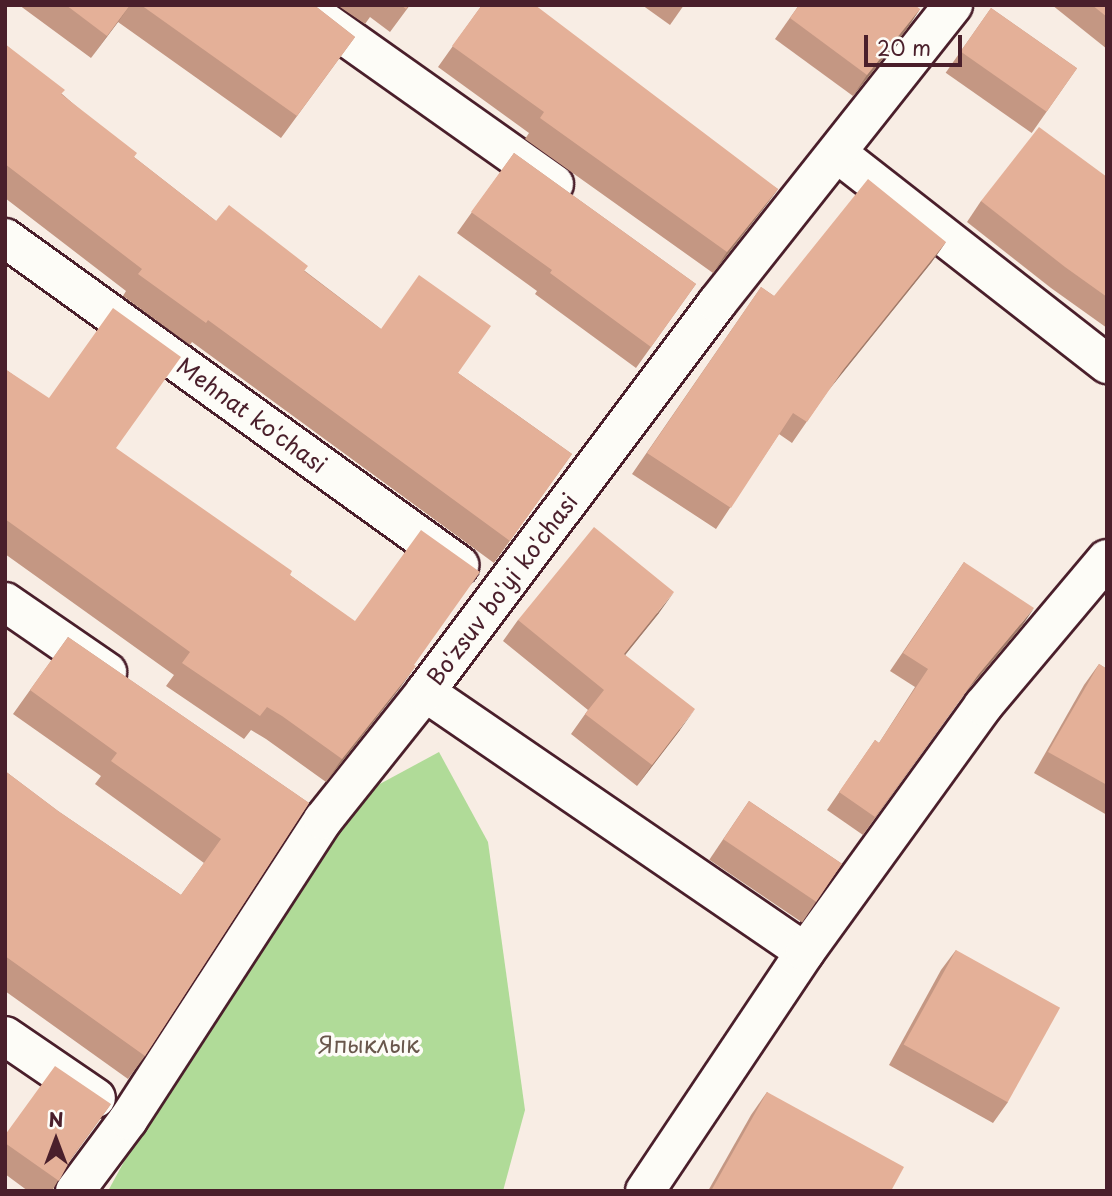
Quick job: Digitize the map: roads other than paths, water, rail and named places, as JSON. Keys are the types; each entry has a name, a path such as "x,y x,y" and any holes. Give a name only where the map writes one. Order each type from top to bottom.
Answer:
{"street":[{"path":"301,5 583,205"},
{"name":"Bo'zsuv bo'yi ko'chasi","path":"75,1191 128,1120 323,820 425,692 717,303 837,153 935,11"},
{"path":"837,153 1107,364"},
{"name":"Mehnat ko'chasi","path":"5,238 498,593"},
{"path":"683,279 717,303"},
{"path":"645,1191 805,952 983,706 1107,559"},
{"path":"5,602 141,695"},
{"path":"425,692 805,952"},
{"path":"289,797 323,820"},
{"path":"5,1036 128,1120"}],"park label":[{"name":"Япыклык","path":"369,1044"}]}
